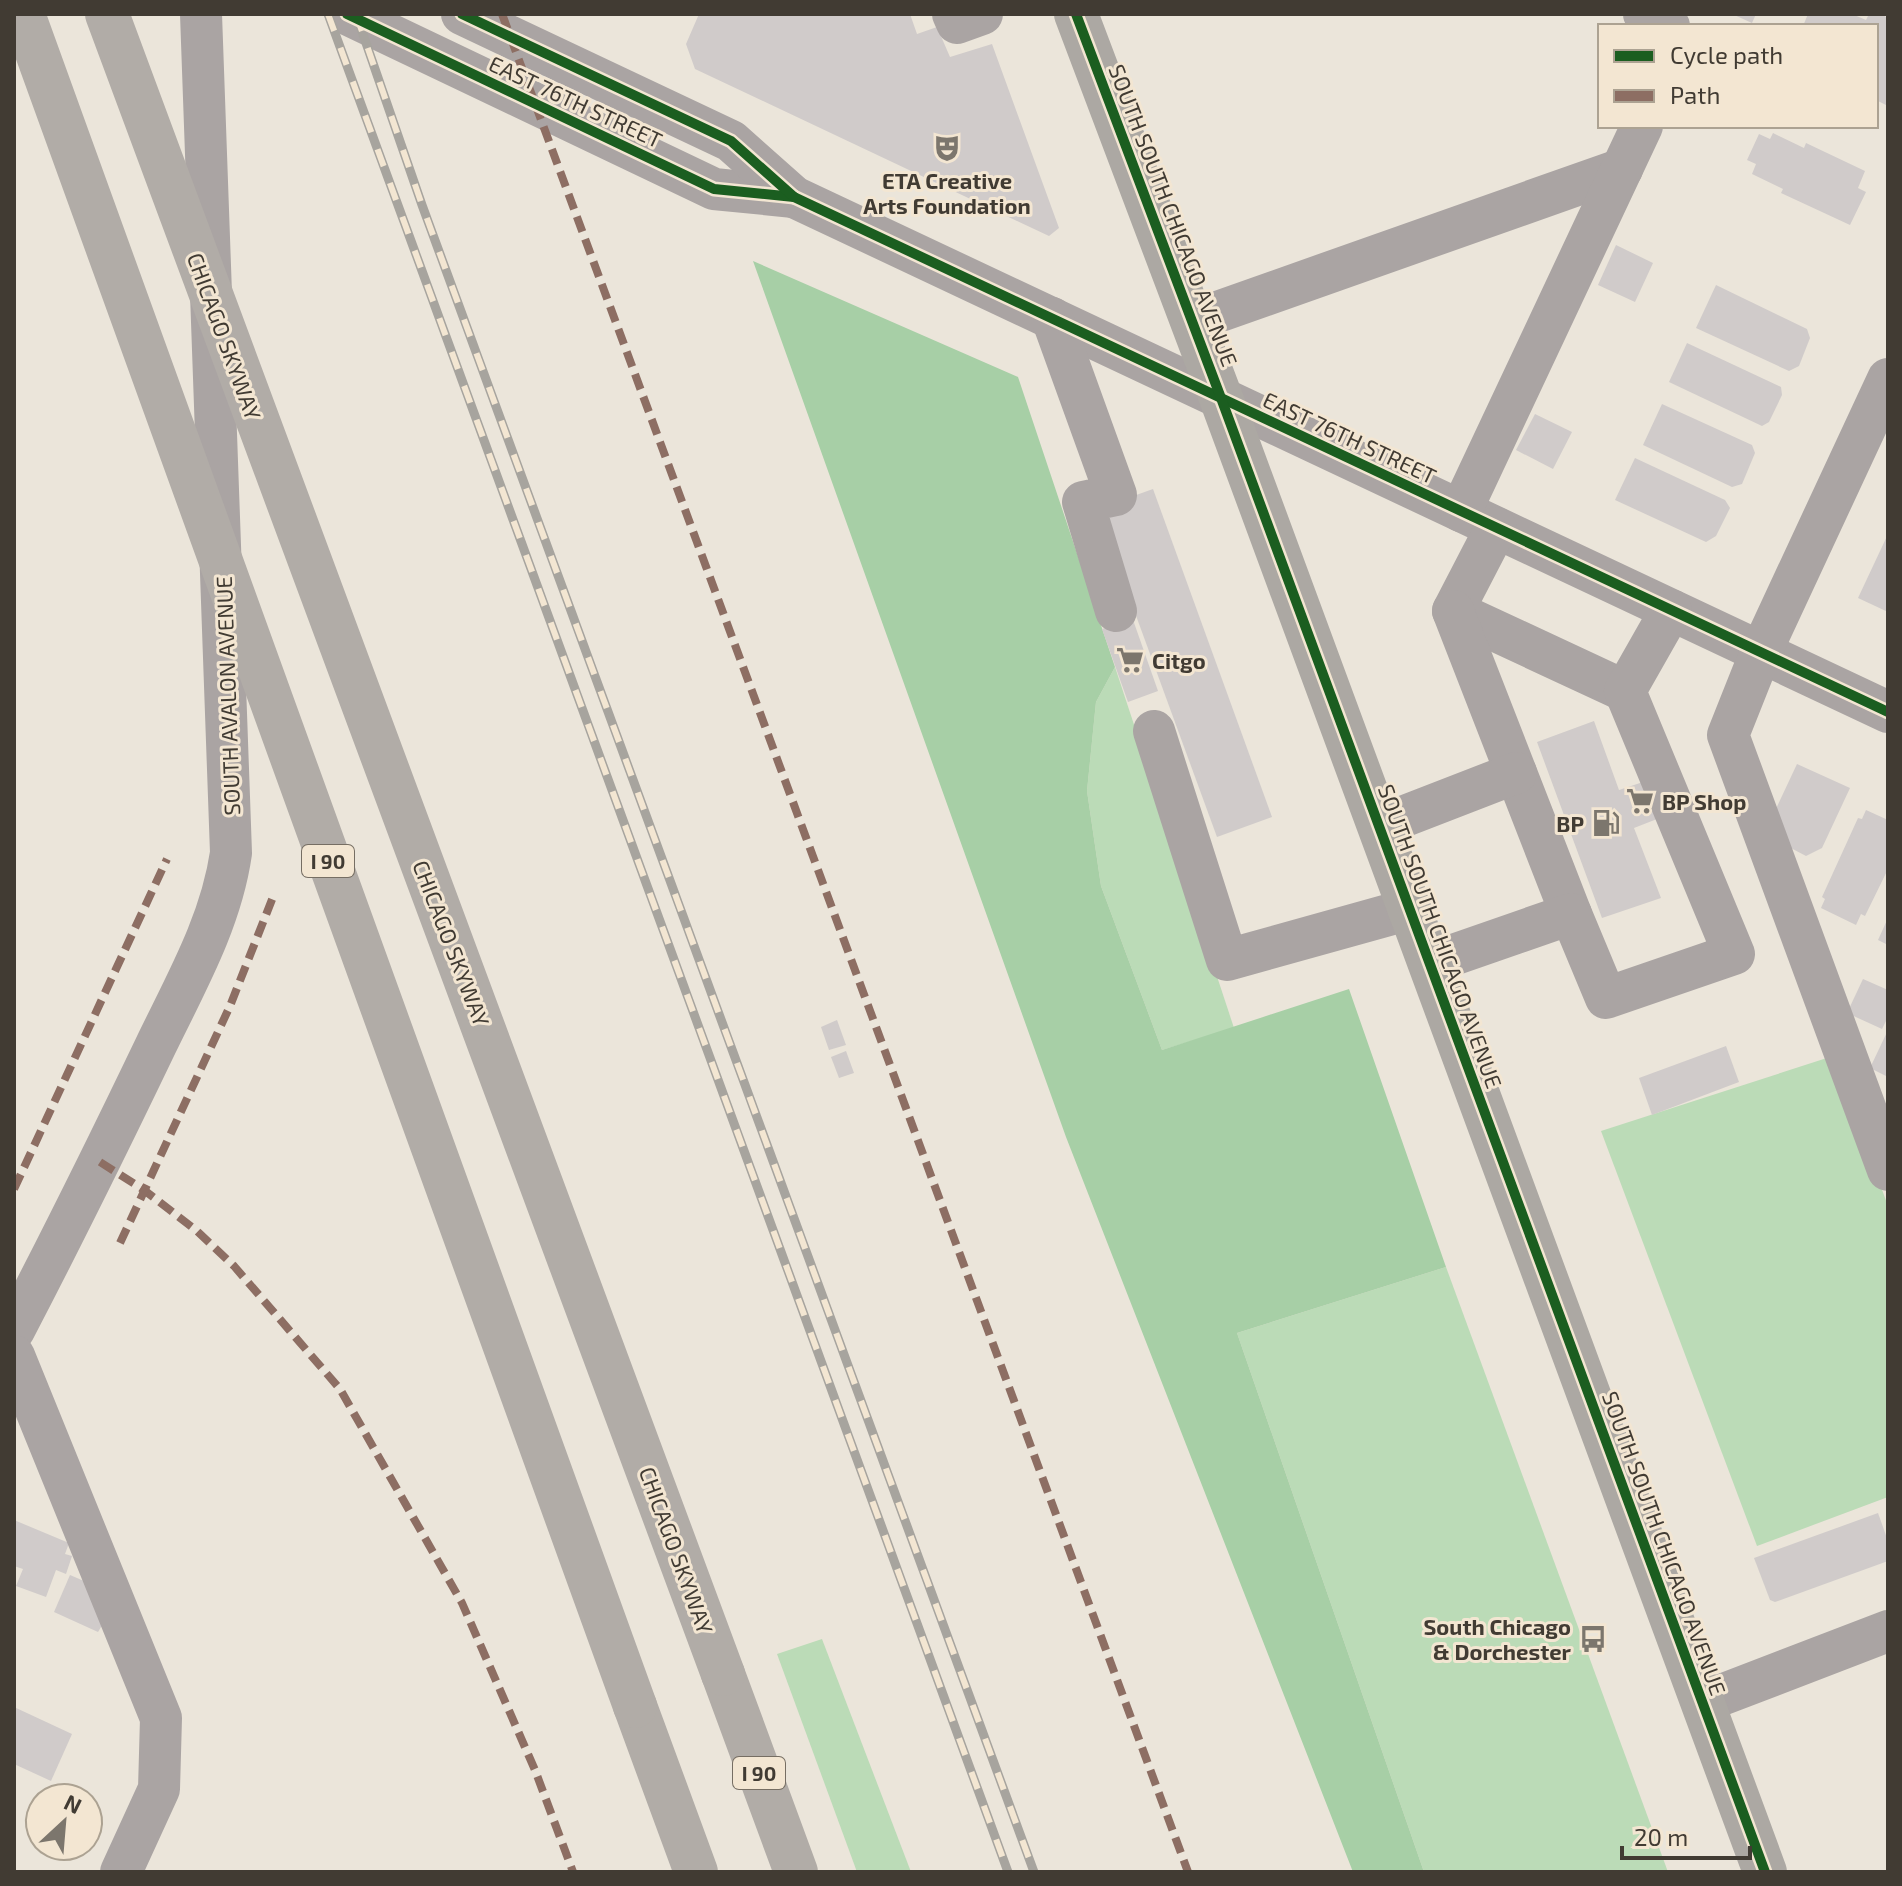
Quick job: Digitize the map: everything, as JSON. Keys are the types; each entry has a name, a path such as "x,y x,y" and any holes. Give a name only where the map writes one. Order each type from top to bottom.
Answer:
{"highway":[{"name":"I 90","path":"23,14 696,1872"},
{"name":"CHICAGO SKYWAY","path":"107,14 796,1872"}],"main road":[{"name":"SOUTH SOUTH CHICAGO AVENUE","path":"1076,14 1221,398 1765,1872"}],"street":[{"name":"SOUTH AVALON AVENUE","path":"14,1330 26,1280 100,1162 206,939 227,884 231,853 201,14"},
{"name":"EAST 76TH STREET","path":"347,14 714,189 794,197"},
{"name":"EAST 76TH STREET","path":"462,14 731,141 794,197 1888,712"},
{"path":"953,14 957,23 982,14"},
{"path":"1644,14 1665,24"},
{"path":"1453,611 1625,691 1734,954 1606,998 1453,611 1479,520 1641,128"},
{"path":"1192,321 1622,169"},
{"path":"1052,318 1116,495 1083,502 1116,611"},
{"path":"1888,379 1761,652 1728,735 1871,1085 1888,1170"},
{"path":"1625,691 1671,610"},
{"path":"1154,731 1227,960 1410,909"},
{"path":"1379,826 1516,773"},
{"path":"1430,963 1571,914"},
{"path":"14,1356 161,1718 159,1789 121,1872"},
{"path":"1703,1702 1888,1631"}],"green space":[{"path":"753,261 1018,377 1115,667 1096,702 1087,791 1101,886 1162,1050 1349,989 1446,1267 1237,1333 1424,1872 1353,1872 1066,1137"},
{"path":"1115,667 1234,1028 1162,1050 1101,886 1087,791 1096,702"},
{"path":"1833,1056 1888,1206 1888,1497 1757,1546 1601,1131"},
{"path":"1446,1267 1668,1872 1424,1872 1237,1333"},
{"path":"822,1639 911,1872 857,1872 777,1654"}],"building":[{"name":"ETA Creative Arts Foundation","path":"699,14 910,14 917,34 937,27 950,57 992,44 1059,228 1049,236 695,69 686,44"},
{"path":"1732,14 1756,14 1752,23"},
{"path":"1808,14 1852,14 1866,20 1869,14 1881,14 1888,18 1888,106 1878,101 1878,24 1804,24"},
{"path":"1773,133 1804,148 1806,143 1865,171 1858,188 1866,192 1850,225 1781,193 1783,189 1752,174 1756,164 1747,160 1759,134 1770,139"},
{"path":"1616,245 1653,263 1635,302 1598,285"},
{"path":"1716,285 1807,329 1810,338 1799,366 1789,371 1696,328"},
{"path":"1687,343 1781,387 1782,395 1769,422 1762,426 1669,382"},
{"path":"1662,404 1752,445 1755,453 1742,484 1732,487 1643,445"},
{"path":"1535,414 1572,432 1553,469 1516,450"},
{"path":"1635,458 1725,500 1730,508 1716,536 1706,542 1615,500"},
{"name":"Citgo","path":"1153,489 1272,817 1217,837 1097,509"},
{"path":"1888,534 1888,612 1858,598"},
{"name":"Citgo","path":"1132,617 1158,691 1128,702 1102,629"},
{"name":"BP","path":"1594,721 1619,790 1643,782 1657,819 1634,828 1661,898 1602,918 1537,742"},
{"path":"1797,764 1850,788 1822,848 1806,856 1787,846 1774,813"},
{"path":"1866,810 1888,820 1888,869 1865,916 1861,914 1856,925 1821,908 1825,899 1822,897 1858,818 1862,819"},
{"path":"1888,918 1888,945 1878,940"},
{"path":"1863,979 1888,990 1888,1017 1882,1029 1847,1013"},
{"path":"837,1020 846,1045 829,1050 821,1027"},
{"path":"1888,1030 1888,1077 1870,1068"},
{"path":"1726,1046 1739,1082 1652,1115 1639,1078"},
{"path":"846,1051 854,1073 839,1078 831,1057"},
{"path":"1878,1513 1888,1541 1888,1561 1775,1602 1770,1600 1754,1558"},
{"path":"14,1520 69,1543 65,1554 72,1556 66,1574 56,1570 46,1597 16,1586 23,1569 14,1566"},
{"path":"70,1575 91,1584 104,1622 98,1632 54,1612"},
{"path":"14,1707 72,1734 51,1781 14,1764"}],"railway":[{"path":"328,14 1008,1872"},
{"path":"356,14 422,205 1034,1872"}],"marked path":[{"path":"502,14 1188,1872"},
{"path":"14,1189 167,859"},
{"path":"120,1243 230,1006 273,897"},
{"path":"100,1162 144,1190 197,1231 234,1266 340,1389 462,1603 535,1770 573,1872"}],"cycle path":[{"path":"347,14 714,189 794,197"},
{"path":"462,14 731,141 794,197 1888,712"},
{"path":"1076,14 1221,398 1765,1872"}],"place":[{"name":"ETA Creative Arts Foundation","path":"947,148"},
{"name":"Citgo","path":"1130,660"},
{"name":"BP Shop","path":"1640,801"},
{"name":"BP","path":"1606,823"},
{"name":"South Chicago & Dorchester","path":"1593,1639"}]}
